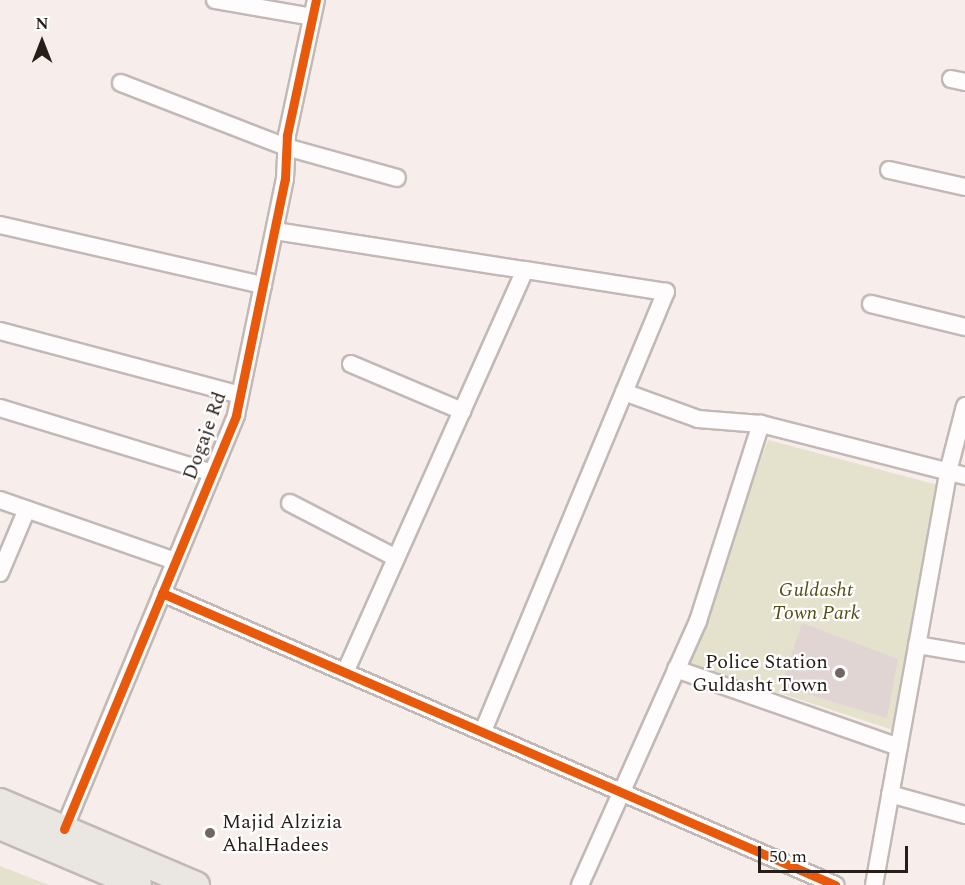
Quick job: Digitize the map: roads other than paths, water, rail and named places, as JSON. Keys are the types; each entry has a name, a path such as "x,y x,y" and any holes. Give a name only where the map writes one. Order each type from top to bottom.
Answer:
{"main road":[{"path":"0,802 196,885"},
{"path":"0,826 138,885"}],"street":[{"path":"214,0 312,17"},
{"name":"Dogaje Rd","path":"64,829 212,474 240,395 274,231 286,147 316,0"},
{"path":"121,83 286,147 397,178"},
{"path":"890,170 965,187"},
{"path":"0,225 263,285"},
{"path":"274,231 666,292 483,731"},
{"path":"345,672 525,270"},
{"path":"871,304 965,327"},
{"path":"0,331 240,395"},
{"path":"351,364 462,411"},
{"path":"624,392 698,419 761,424 957,474"},
{"path":"874,885 917,645 957,474 965,406"},
{"path":"0,408 212,474"},
{"path":"580,885 698,621 761,424"},
{"path":"0,500 175,561"},
{"path":"290,503 396,558"},
{"path":"0,573 27,509"},
{"path":"162,594 622,790 834,885"},
{"path":"917,645 965,653"},
{"path":"676,669 898,747"},
{"path":"890,794 965,815"}],"place":[{"name":"Police Station Guldasht Town","path":"840,673"},
{"name":"Majid Alzizia AhalHadees","path":"210,833"}],"park label":[{"name":"Guldasht Town Park","path":"816,602"}]}
